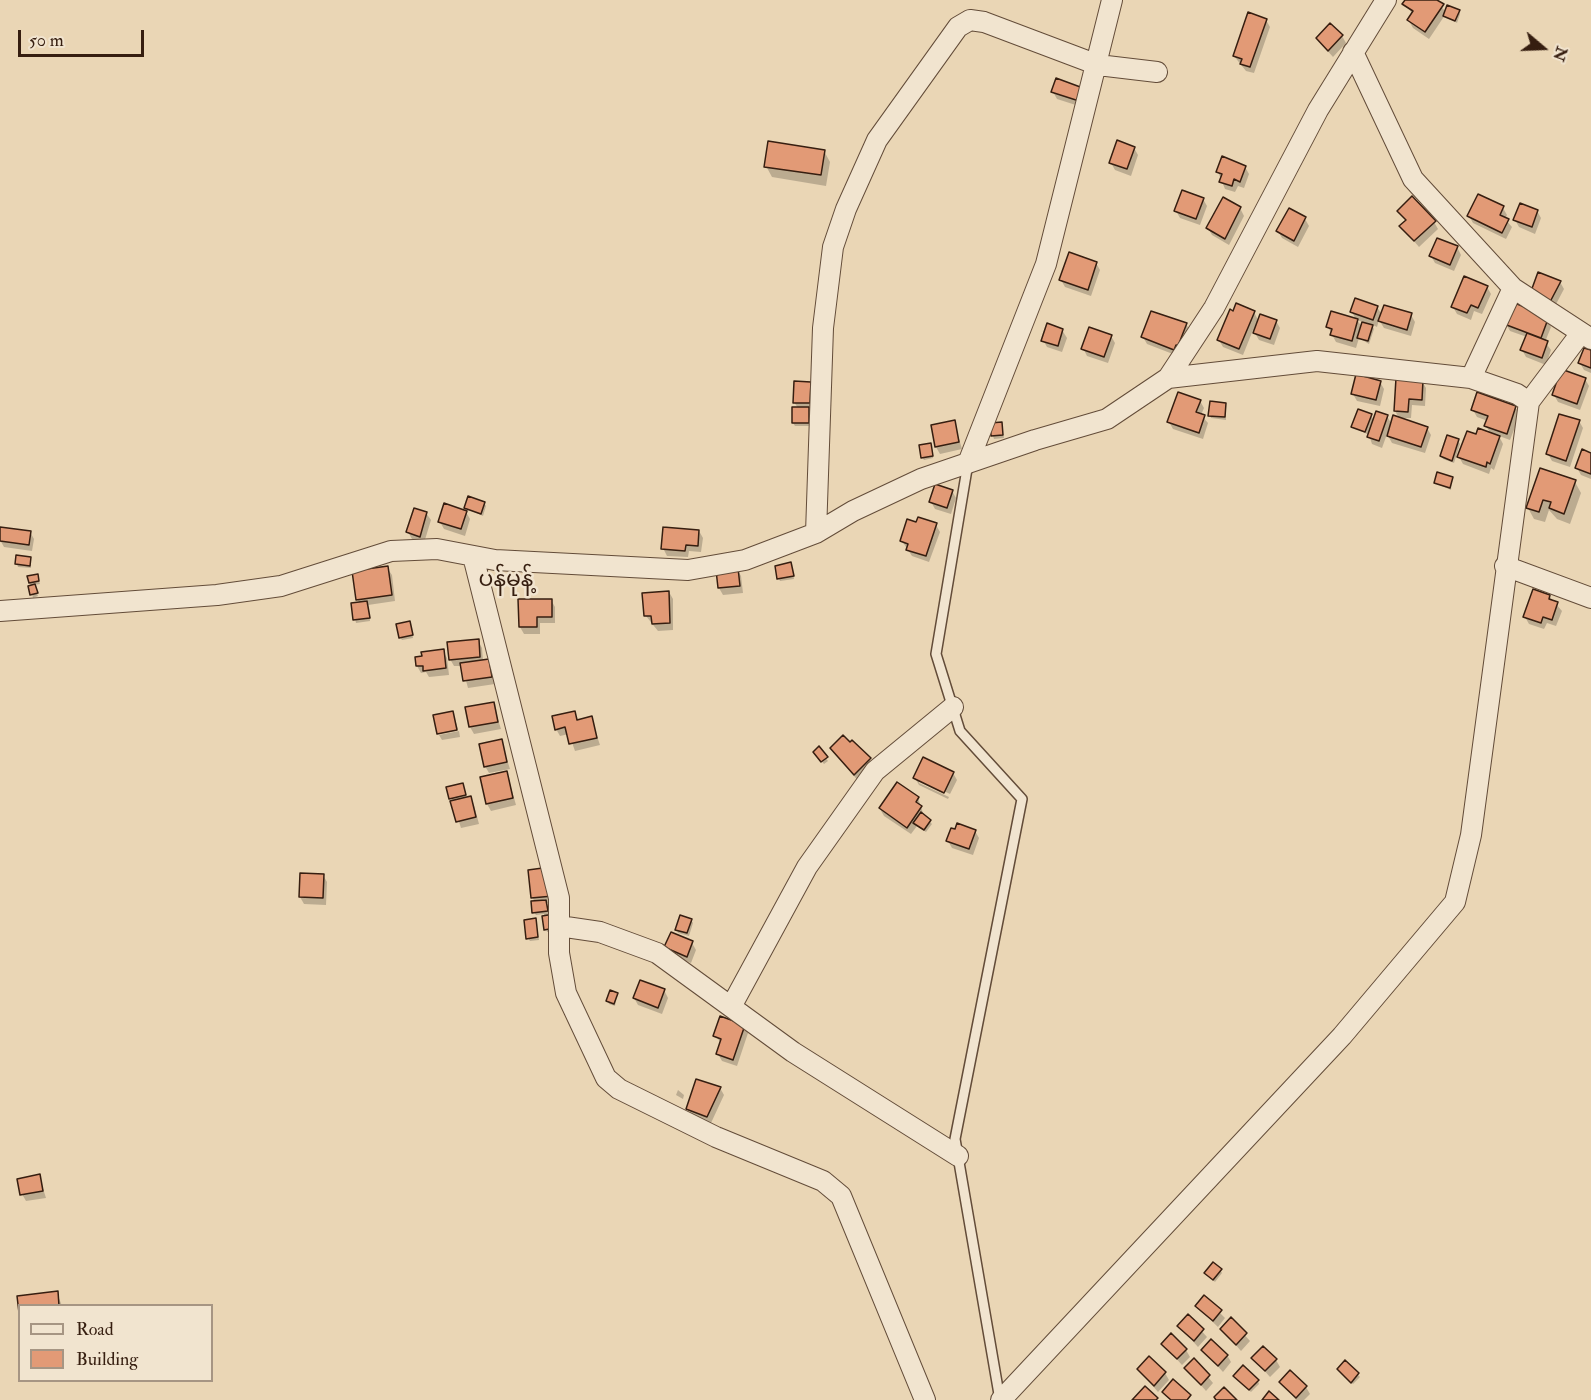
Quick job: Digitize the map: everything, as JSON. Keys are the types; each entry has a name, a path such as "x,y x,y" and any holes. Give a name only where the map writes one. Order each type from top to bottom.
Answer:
{"street":[{"path":"968,463 1046,264 1098,65 1112,0"},
{"path":"0,611 217,595 281,586 390,551 437,549 495,560 607,568 688,570 745,560 816,533 853,511 921,479 1107,419 1168,378 1214,308 1318,110 1386,0"},
{"path":"816,533 823,328 833,247 846,209 877,140 958,27 970,20 984,22 1098,65 1156,72"},
{"path":"1001,1400 1342,1036 1455,902 1471,835 1505,566 1529,402 1586,336 1513,288 1413,179 1353,52"},
{"path":"1471,378 1513,288"},
{"path":"1168,378 1317,361 1471,378 1517,394 1529,402"},
{"path":"473,556 559,898 559,953 566,993 606,1078 620,1089 716,1137 823,1182 841,1196 925,1400"},
{"path":"1505,566 1591,598"},
{"path":"732,1005 741,984 807,867 875,771 953,707"},
{"path":"559,926 600,932 657,953 732,1005 793,1052 958,1156"}],"lane":[{"path":"968,463 936,654 960,731 1022,799 956,1139 1001,1400"}],"building":[{"path":"1405,0 1437,0 1444,4 1425,32 1407,20 1413,11 1402,4"},
{"path":"1447,5 1460,10 1455,21 1443,16"},
{"path":"1248,12 1267,19 1250,67 1240,64 1242,59 1233,56"},
{"path":"1330,23 1343,35 1328,51 1316,38"},
{"path":"1056,78 1083,88 1079,101 1051,92"},
{"path":"1117,140 1135,147 1127,169 1109,163"},
{"path":"768,141 825,150 821,175 764,167"},
{"path":"1222,156 1246,166 1240,182 1234,179 1232,186 1219,182 1222,174 1216,172"},
{"path":"1182,190 1204,198 1196,219 1174,211"},
{"path":"1478,194 1504,206 1500,215 1509,219 1502,233 1467,216"},
{"path":"1412,196 1436,221 1414,241 1399,226 1406,220 1397,211"},
{"path":"1223,197 1241,207 1225,239 1206,228"},
{"path":"1520,203 1538,210 1532,227 1513,220"},
{"path":"1289,208 1306,217 1294,241 1276,231"},
{"path":"1437,238 1458,246 1450,265 1429,256"},
{"path":"1069,252 1097,262 1088,290 1059,280"},
{"path":"1538,272 1561,281 1550,302 1530,294"},
{"path":"1464,276 1488,286 1478,308 1471,305 1467,313 1451,307"},
{"path":"1355,298 1378,306 1373,320 1350,312"},
{"path":"1512,302 1540,313 1548,319 1541,338 1504,324"},
{"path":"1236,303 1255,311 1239,349 1217,340 1230,309 1233,311"},
{"path":"1384,305 1412,313 1407,330 1378,321"},
{"path":"1151,311 1187,323 1178,346 1176,345 1174,350 1141,337"},
{"path":"1331,311 1358,319 1352,341 1330,335 1332,329 1326,327"},
{"path":"1260,314 1277,320 1270,339 1253,333"},
{"path":"1362,322 1373,325 1368,341 1357,338"},
{"path":"1047,323 1063,329 1058,346 1041,341"},
{"path":"1089,327 1112,335 1104,357 1081,349"},
{"path":"1527,333 1548,341 1542,358 1520,350"},
{"path":"1584,348 1591,350 1591,368 1578,363"},
{"path":"1561,369 1586,378 1577,404 1552,395"},
{"path":"1356,374 1381,381 1376,400 1351,394"},
{"path":"1396,378 1423,380 1422,400 1409,399 1408,412 1394,411"},
{"path":"794,381 811,382 810,403 793,403"},
{"path":"1178,392 1201,400 1196,412 1205,415 1199,433 1167,422"},
{"path":"1477,392 1516,406 1507,434 1484,426 1488,416 1471,410"},
{"path":"1210,401 1226,403 1225,417 1208,416"},
{"path":"792,407 809,407 809,423 792,423"},
{"path":"1358,409 1372,414 1365,432 1351,427"},
{"path":"1376,411 1388,415 1379,441 1367,437"},
{"path":"1559,414 1580,420 1566,461 1546,454"},
{"path":"1393,415 1428,427 1421,447 1387,436"},
{"path":"955,420 959,442 935,447 931,425"},
{"path":"1002,422 1003,435 991,436 990,423"},
{"path":"1478,428 1500,436 1490,464 1487,462 1486,467 1457,457 1467,431 1476,434"},
{"path":"1447,435 1459,439 1452,461 1440,456"},
{"path":"931,443 933,456 921,458 919,445"},
{"path":"1582,449 1591,453 1591,474 1575,468"},
{"path":"1540,468 1576,480 1564,514 1549,508 1551,502 1543,500 1539,512 1526,508"},
{"path":"1437,472 1453,477 1450,488 1434,483"},
{"path":"935,484 953,490 947,508 929,502"},
{"path":"468,496 485,502 481,514 464,508"},
{"path":"444,503 467,511 461,529 438,522"},
{"path":"414,508 427,512 420,537 406,532"},
{"path":"918,517 937,523 926,556 906,550 908,544 900,541 907,519 916,522"},
{"path":"0,527 31,531 29,545 0,541"},
{"path":"663,527 699,530 698,546 686,545 685,551 661,549"},
{"path":"16,555 31,557 30,566 15,564"},
{"path":"791,562 794,576 777,579 775,566"},
{"path":"388,566 392,595 356,600 352,571"},
{"path":"738,568 740,586 718,588 716,570"},
{"path":"38,574 39,581 29,583 27,576"},
{"path":"35,584 38,593 30,595 28,586"},
{"path":"1533,589 1550,595 1549,599 1558,602 1552,620 1543,617 1541,623 1523,617"},
{"path":"669,591 670,623 652,624 651,616 644,616 642,593"},
{"path":"518,599 552,599 552,617 537,617 537,627 519,627"},
{"path":"367,601 370,618 353,620 351,603"},
{"path":"410,621 413,635 399,638 396,624"},
{"path":"479,639 480,657 449,660 447,642"},
{"path":"444,649 446,668 423,671 423,666 416,666 415,657 422,656 421,652"},
{"path":"489,659 492,677 463,681 460,663"},
{"path":"494,702 498,722 469,727 465,707"},
{"path":"453,711 457,730 437,734 433,715"},
{"path":"575,711 577,720 592,716 597,738 569,744 565,727 555,730 552,716"},
{"path":"843,735 850,742 852,740 871,758 854,775 830,748"},
{"path":"502,739 507,762 484,767 479,744"},
{"path":"819,746 828,757 821,762 813,752"},
{"path":"923,757 954,772 944,793 913,778"},
{"path":"507,771 513,798 486,804 480,777"},
{"path":"897,782 919,797 916,802 922,806 907,828 879,808"},
{"path":"463,783 466,795 449,799 446,787"},
{"path":"471,796 476,817 456,822 450,801"},
{"path":"921,812 931,820 924,830 913,823"},
{"path":"957,823 976,830 969,849 946,841 951,828 955,829"},
{"path":"550,867 553,896 531,898 528,870"},
{"path":"300,873 324,874 323,898 299,897"},
{"path":"546,900 548,911 532,913 531,901"},
{"path":"554,914 555,928 544,930 542,916"},
{"path":"680,915 692,919 687,933 675,930"},
{"path":"536,918 538,937 526,939 524,920"},
{"path":"671,932 693,941 687,957 664,947"},
{"path":"640,980 665,989 658,1008 633,998"},
{"path":"610,990 618,993 614,1004 606,1001"},
{"path":"720,1016 745,1025 733,1060 716,1054 721,1039 713,1036"},
{"path":"696,1079 721,1087 707,1117 686,1109"},
{"path":"40,1174 43,1191 20,1195 17,1179"},
{"path":"1213,1262 1222,1269 1213,1280 1204,1273"},
{"path":"58,1291 59,1304 18,1304 17,1296"},
{"path":"1204,1295 1222,1310 1213,1321 1195,1306"},
{"path":"1188,1314 1204,1329 1194,1341 1177,1326"},
{"path":"1231,1317 1247,1333 1236,1345 1220,1329"},
{"path":"1171,1333 1187,1349 1177,1359 1161,1344"},
{"path":"1211,1339 1228,1355 1218,1366 1201,1350"},
{"path":"1263,1346 1277,1359 1265,1371 1251,1358"},
{"path":"1149,1356 1166,1372 1154,1386 1137,1369"},
{"path":"1194,1358 1210,1375 1201,1385 1184,1368"},
{"path":"1345,1360 1359,1373 1351,1383 1337,1369"},
{"path":"1243,1365 1259,1380 1249,1390 1233,1376"},
{"path":"1290,1370 1307,1386 1296,1398 1279,1382"},
{"path":"1173,1379 1191,1395 1187,1400 1171,1400 1162,1392"},
{"path":"1145,1386 1158,1398 1156,1400 1132,1400"},
{"path":"1224,1387 1237,1400 1216,1400 1214,1397"},
{"path":"1269,1391 1279,1400 1262,1400"}],"district":[{"name":"ပန်မုန့်","path":"506,581"}]}
